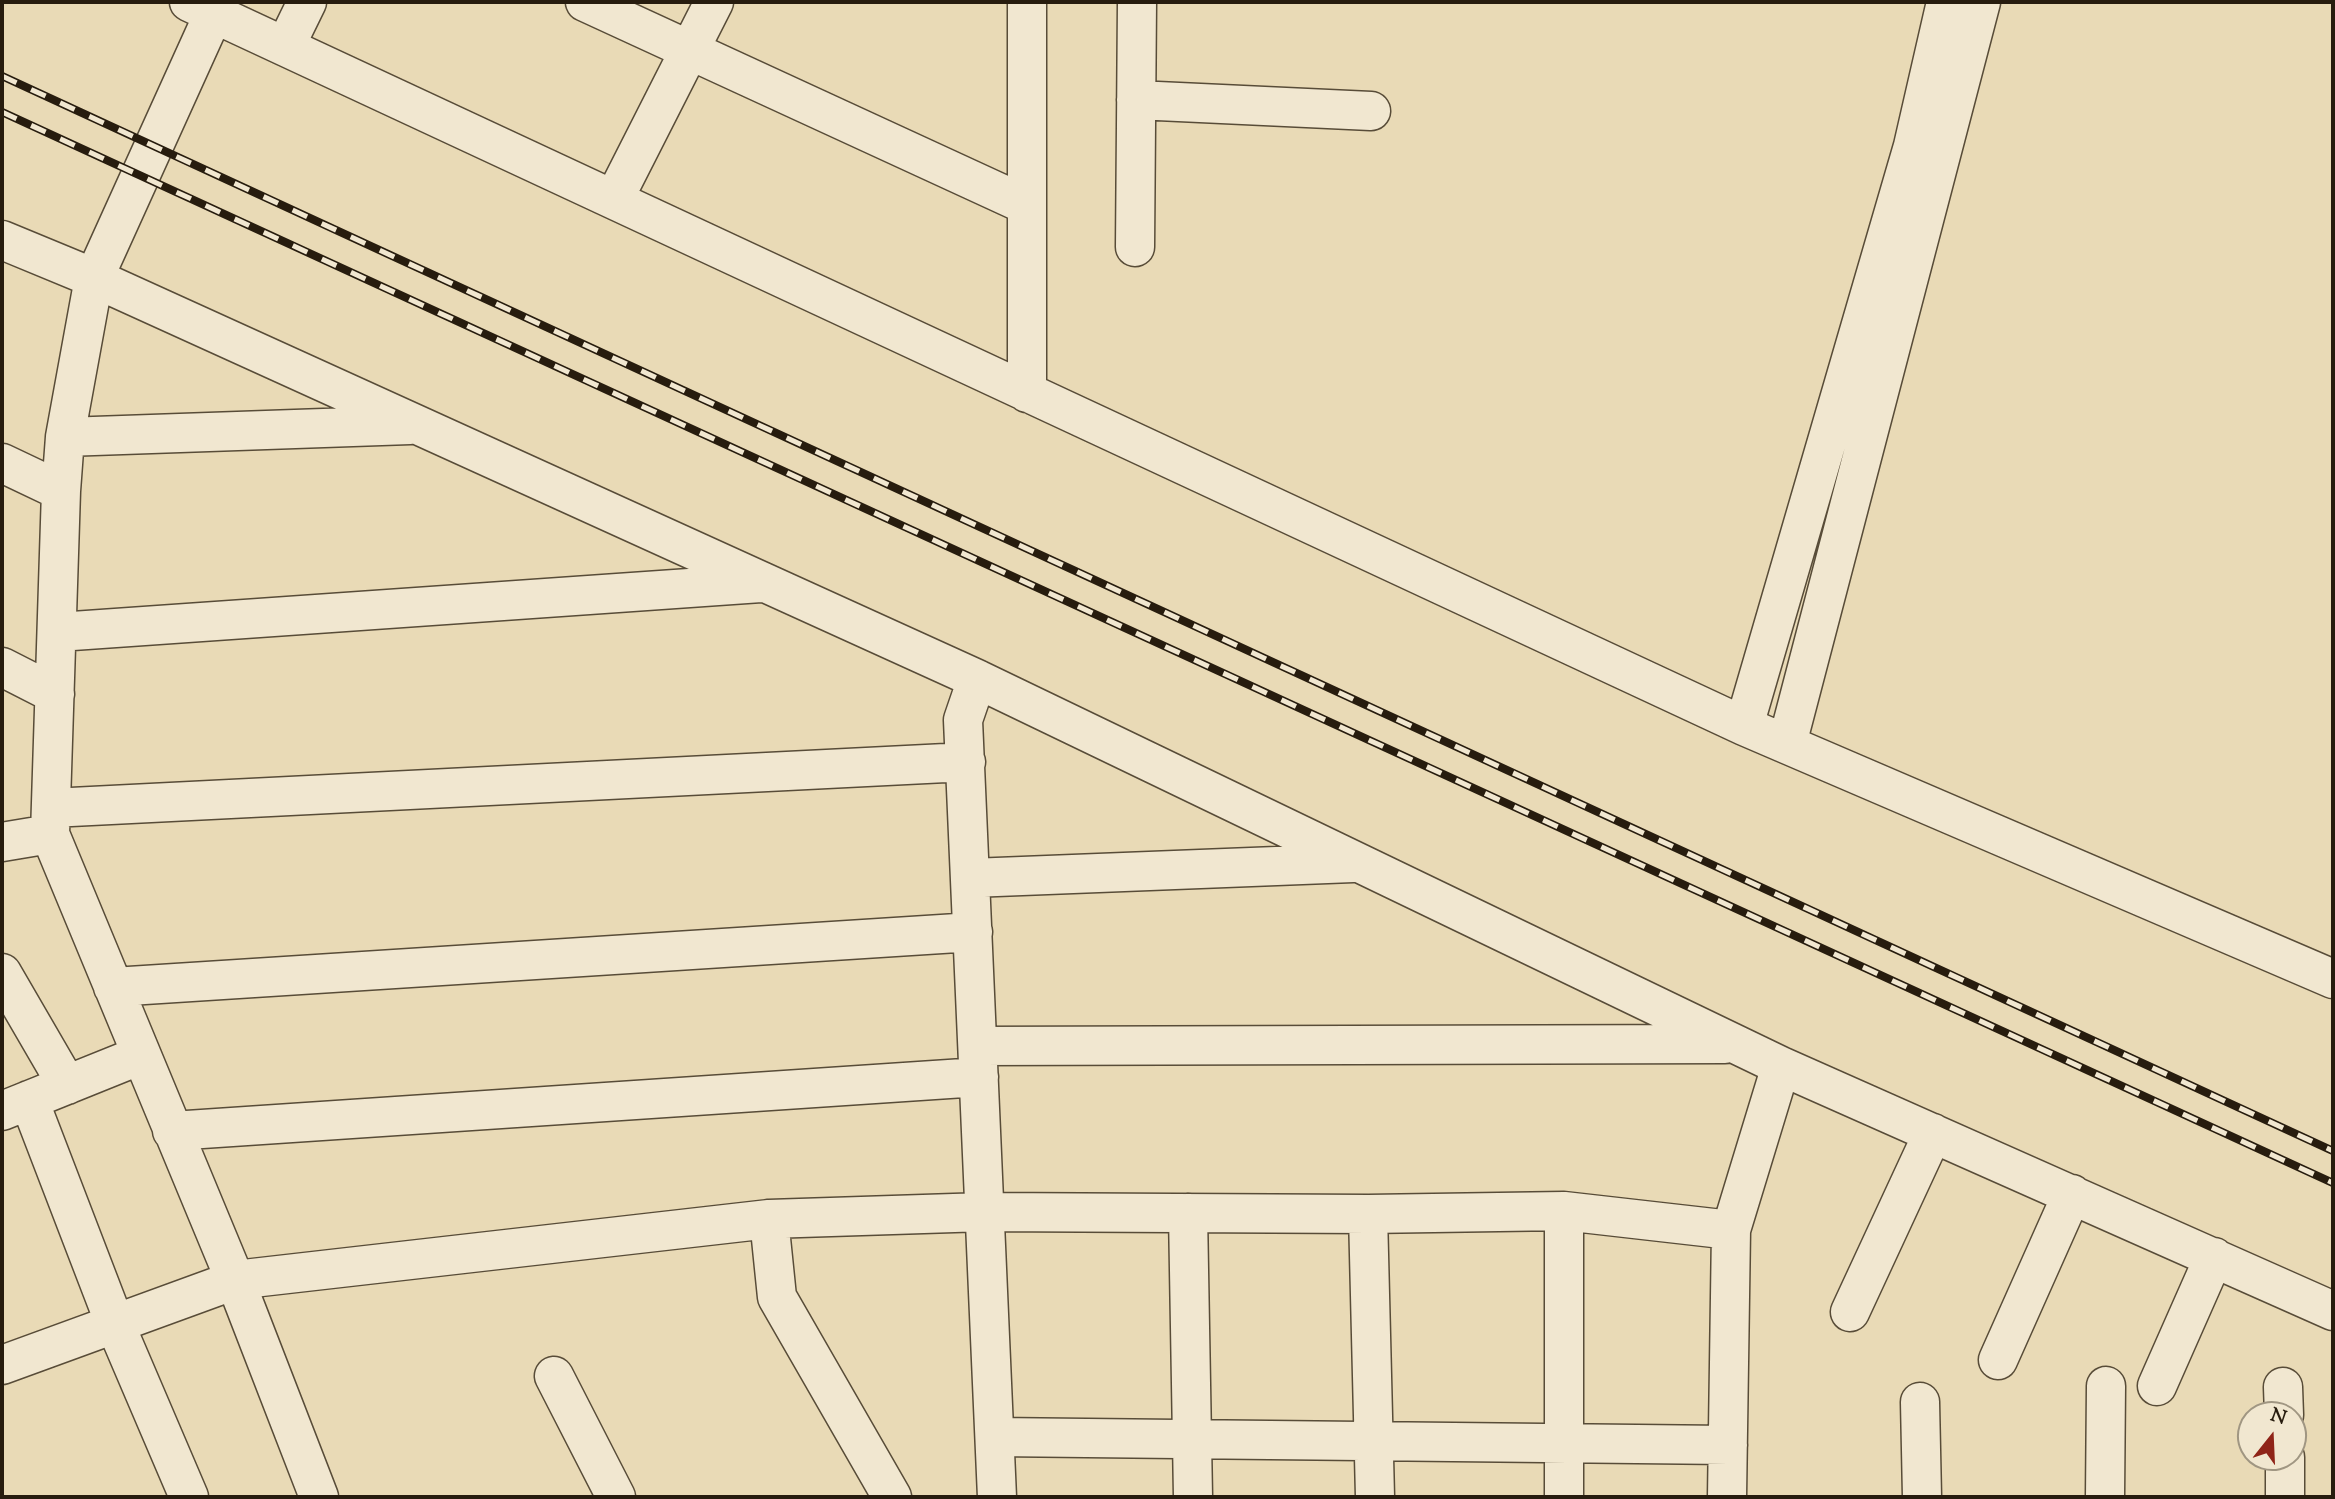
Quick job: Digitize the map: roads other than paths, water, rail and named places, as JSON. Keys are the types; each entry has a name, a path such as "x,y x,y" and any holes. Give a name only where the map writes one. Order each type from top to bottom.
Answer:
{"street":[{"path":"286,46 307,2"},
{"path":"586,2 1026,205"},
{"path":"614,199 714,2"},
{"path":"1135,247 1136,2"},
{"path":"1744,726 1913,146 1946,2"},
{"path":"1787,744 1982,2"},
{"path":"1020,5 1026,205 1027,393"},
{"path":"319,1497 235,1280 113,987 50,821 65,437 94,278 201,7 1744,726 2333,979"},
{"path":"1136,100 1371,111"},
{"path":"2,240 94,278 977,679 1781,1066 2333,1311"},
{"path":"65,437 419,425"},
{"path":"2,463 61,491"},
{"path":"58,632 766,583"},
{"path":"2,667 55,694"},
{"path":"977,679 964,720 997,1497"},
{"path":"2,842 50,821 966,762"},
{"path":"971,878 1358,863"},
{"path":"113,987 973,932"},
{"path":"2,972 67,1085"},
{"path":"172,1130 978,1061 1735,1044"},
{"path":"141,1055 15,1105 116,1324 189,1497"},
{"path":"1727,1497 1731,1230 1781,1066"},
{"path":"1850,1312 1933,1133"},
{"path":"1998,1360 2072,1194"},
{"path":"2,1365 235,1280 769,1219 985,1212 1564,1211 1731,1230"},
{"path":"1564,1211 1564,1497"},
{"path":"1188,1213 1193,1497"},
{"path":"1368,1213 1375,1497"},
{"path":"769,1219 777,1297 892,1497"},
{"path":"2157,1386 2214,1257"},
{"path":"554,1376 616,1497"},
{"path":"2105,1497 2106,1386"},
{"path":"1920,1402 1922,1497"},
{"path":"995,1437 1728,1445"},
{"path":"2285,1471 2285,1497"}],"railway":[{"path":"2,76 2333,1151"},
{"path":"2,112 2333,1183"}]}
